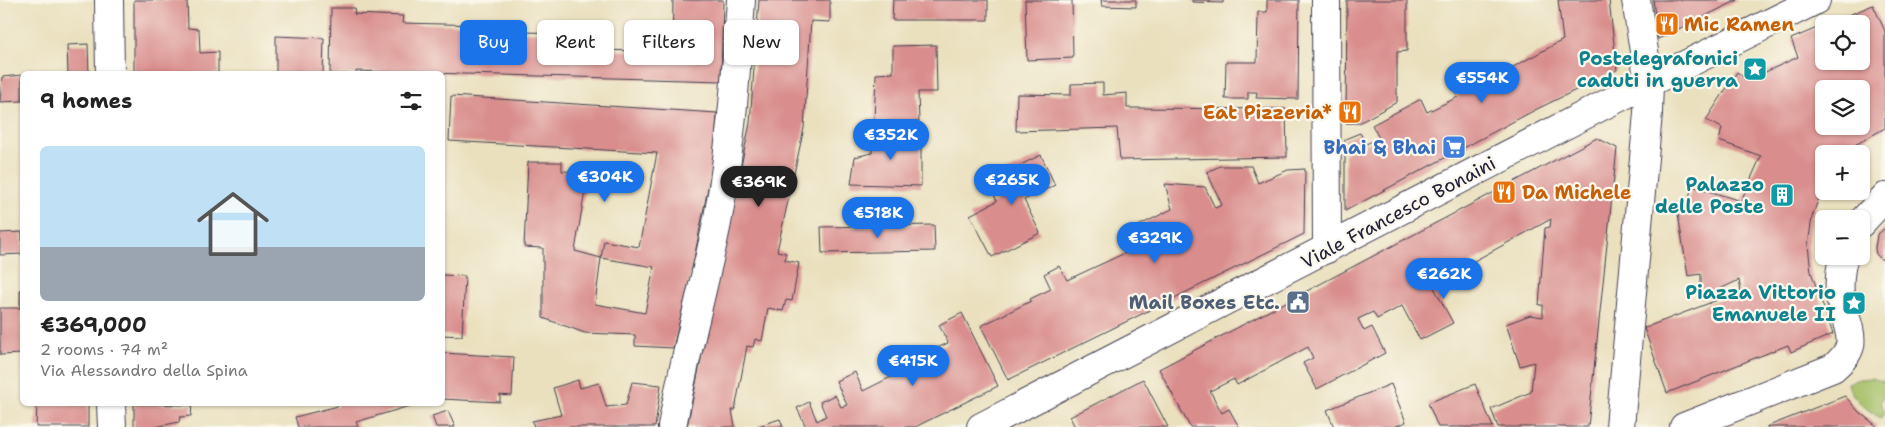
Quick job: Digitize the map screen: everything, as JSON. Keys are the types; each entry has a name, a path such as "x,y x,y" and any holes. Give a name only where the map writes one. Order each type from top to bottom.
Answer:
{"street":[{"path":"110,0 110,71"},
{"path":"672,427 682,373 717,222 735,96 741,0"},
{"path":"1326,0 1327,249"},
{"path":"1620,427 1648,113 1649,83 1636,0"},
{"name":"Viale Francesco Bonaini","path":"981,427 1649,83 1816,0"},
{"path":"1870,213 1885,196"},
{"path":"1684,427 1833,368 1844,359 1850,346 1850,334 1840,296 1842,265"},
{"path":"112,406 112,427"}],"green space":[{"path":"1872,378 1885,382 1885,395 1880,402 1885,412 1881,418 1856,399 1848,383 1859,379"}],"building":[{"path":"134,0 187,0 188,28 199,29 200,53 218,52 218,71 134,71"},
{"path":"673,0 723,0 721,81 445,73 445,71 330,71 331,8 355,8 354,14 403,16 402,23 460,24 460,65 527,65 527,32 537,32 537,65 614,65 614,50 624,51 624,65 714,65 714,20 673,20"},
{"path":"759,0 830,0 830,22 811,21 804,128 777,251 786,253 785,260 799,263 792,301 786,300 783,311 768,308 762,341 755,339 753,347 747,346 735,410 732,410 735,427 687,427 750,123 754,65 799,65 799,20 758,20"},
{"path":"893,0 988,0 988,20 892,20"},
{"path":"1025,0 1072,0 1073,58 1027,60"},
{"path":"1101,0 1136,0 1136,7 1102,6"},
{"path":"1192,0 1223,0 1223,3 1192,2"},
{"path":"1267,0 1299,0 1298,99 1256,98 1257,92 1248,92 1248,99 1225,99 1226,62 1257,62 1258,12 1267,12"},
{"path":"1347,0 1407,0 1407,51 1397,52 1397,102 1359,123 1346,123"},
{"path":"1558,0 1609,0 1617,70 1535,110 1345,211 1345,139 1360,133 1366,144 1379,138 1372,125 1421,99 1427,112 1458,97 1452,87 1495,64 1500,74 1563,40"},
{"path":"1653,0 1738,0 1658,39"},
{"name":"Palazzo delle Poste","path":"1873,5 1885,31 1885,128 1855,145 1815,145 1815,200 1818,200 1812,217 1808,245 1811,272 1833,334 1791,352 1788,345 1667,393 1644,328 1741,291 1739,280 1701,298 1701,274 1688,276 1676,202 1687,206 1692,186 1741,201 1761,156 1719,141 1722,128 1706,120 1737,72 1748,80 1798,57 1791,39 1815,29 1815,70 1870,70 1870,15 1849,15"},
{"path":"276,36 324,38 323,71 276,71"},
{"path":"88,44 89,71 68,71 67,45"},
{"path":"936,45 937,92 918,92 919,122 874,121 876,74 893,73 893,46"},
{"path":"20,75 20,101 0,102 2,77"},
{"path":"1103,83 1103,95 1127,93 1127,108 1286,109 1287,157 1120,160 1117,128 1016,131 1017,94 1071,95 1071,84"},
{"path":"451,96 717,113 714,157 691,274 673,348 635,346 635,335 585,333 543,318 543,248 524,247 528,162 562,162 562,171 588,172 575,251 601,258 604,241 639,247 657,153 449,141","holes":["601,258 654,267 645,313 595,304"]},
{"path":"872,133 921,133 921,186 851,184 855,157 872,153"},
{"path":"1597,138 1617,148 1588,427 1498,427 1491,409 1531,392 1534,362 1520,366 1506,324 1530,315 1543,317 1543,305 1539,305 1545,228 1550,227 1551,219 1432,284 1453,323 1420,340 1402,306 1377,319 1373,312 1358,319 1364,331 1372,327 1385,353 1317,389 1303,363 1313,358 1308,347 1237,385 1234,379 1210,391 1222,413 1229,409 1239,427 1190,427 1159,369"},
{"path":"1041,155 1055,185 1024,200 1040,233 992,257 970,215 997,201 987,181"},
{"path":"1220,166 1251,166 1258,183 1288,170 1305,169 1304,234 1008,380 981,326 1051,289 1044,274 1059,266 1067,280 1138,247 1130,230 1172,209 1165,184 1205,187 1215,208 1222,205 1207,172"},
{"path":"934,225 935,251 822,253 821,227"},
{"path":"1885,228 1885,263 1876,254 1875,248 1877,235"},
{"path":"20,232 20,254 0,255 0,233"},
{"path":"445,275 465,276 462,336 445,335"},
{"path":"0,308 20,308 20,354 0,355"},
{"path":"962,313 998,386 915,427 806,427 797,408 809,402 817,421 826,416 820,402 835,395 841,407 847,405 836,381 855,372 863,391 905,370 902,364 948,343 939,325"},
{"path":"445,353 514,357 512,396 500,395 500,402 445,399"},
{"path":"1143,379 1168,427 1075,427 1070,417"},
{"path":"578,380 580,388 599,383 606,407 626,405 632,382 661,385 655,427 534,427 532,421 561,415 553,388"},
{"path":"1391,384 1406,422 1394,427 1334,427 1327,410"},
{"path":"1475,384 1493,427 1438,427 1428,403"},
{"path":"1845,396 1859,412 1878,427 1766,427"},
{"path":"37,406 88,406 88,427 36,427"},
{"path":"134,406 192,406 191,416 180,417 179,422 155,427 134,427"},
{"path":"338,406 410,406 356,422 358,427 298,427 295,417"},
{"path":"448,411 455,427 436,427 432,416"},
{"path":"780,419 783,427 758,427 758,426"}],"place":[{"name":"Mic Ramen","path":"1667,24"},
{"name":"Postelegrafonici caduti in guerra","path":"1755,69"},
{"name":"Eat Pizzeria*","path":"1350,112"},
{"name":"Bhai & Bhai","path":"1454,147"},
{"name":"Da Michele","path":"1504,192"},
{"name":"Palazzo delle Poste","path":"1782,195"},
{"name":"Mail Boxes Etc.","path":"1298,302"},
{"name":"Piazza Vittorio Emanuele II","path":"1854,303"}]}
